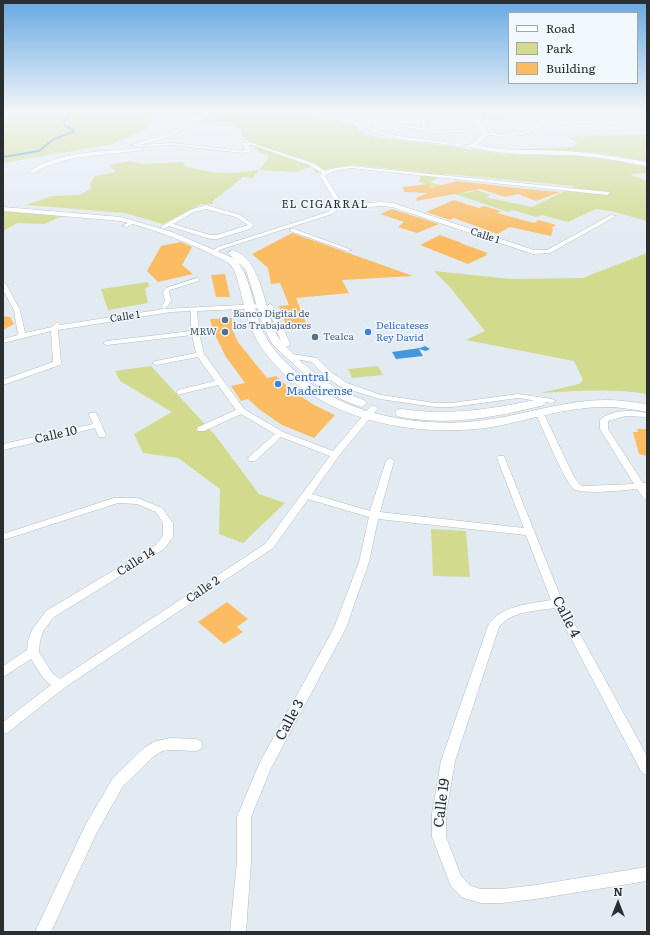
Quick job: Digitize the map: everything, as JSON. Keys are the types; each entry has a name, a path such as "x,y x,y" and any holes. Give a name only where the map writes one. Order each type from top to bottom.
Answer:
{"main road":[{"path":"591,155 647,164"},
{"path":"3,208 111,217 133,222 220,250 238,269 249,307 260,337 272,354 308,388 337,404 371,411 419,425 452,427 492,423 539,412 589,403 622,404 647,408"},
{"path":"3,208 119,214 166,226 242,259 250,269 266,306 272,335 285,351 319,382 371,411 411,415 465,417 552,401 586,397 605,397 647,402"}],"street":[{"path":"31,172 67,156 77,155"},
{"path":"283,155 311,164 325,173 344,168 357,167 607,193"},
{"path":"220,250 351,209 337,200 323,178 325,173"},
{"name":"Calle 1","path":"347,206 380,204 392,205 533,252 548,252 613,216"},
{"path":"206,207 238,216 251,225 248,228 217,237 210,237 166,226 192,211 206,207"},
{"path":"220,250 292,230 332,214"},
{"path":"125,226 133,222"},
{"path":"292,230 349,250"},
{"path":"164,308 168,301 166,292 168,289 197,280"},
{"path":"3,284 14,299 18,310 22,335"},
{"name":"Calle 1","path":"3,341 54,328 172,310 266,306"},
{"path":"3,383 57,364 54,328 56,325 64,321 128,310 164,308 172,310"},
{"path":"194,309 195,333 200,354 241,411 280,434 335,455"},
{"path":"107,343 195,333"},
{"path":"285,351 314,360 329,375 344,385 380,398 435,405 518,396 552,401"},
{"path":"156,363 200,354"},
{"path":"181,392 220,382"},
{"path":"201,429 241,411"},
{"name":"Calle 2","path":"3,729 60,685 269,546 335,455 371,411"},
{"path":"539,412 570,477 577,486 584,489 645,491"},
{"path":"645,491 604,429 604,420 617,414 636,412 647,415"},
{"path":"93,414 102,435"},
{"name":"Calle 10","path":"3,447 98,425"},
{"path":"252,459 280,434"},
{"name":"Calle 4","path":"501,458 558,603 647,769"},
{"name":"Calle 3","path":"238,932 244,861 244,817 265,766 340,628 364,562 374,515 390,461"},
{"path":"306,495 374,515 529,532"},
{"name":"Calle 14","path":"3,537 117,500 138,501 159,510 168,523 168,537 160,547 50,614 38,630 34,641 33,652"},
{"name":"Calle 19","path":"558,603 515,611 500,618 494,626 448,761 439,814 439,836 441,843 456,881 467,892 481,896 502,896 536,892 647,874"},
{"path":"3,672 33,652 48,676 60,685"},
{"path":"43,932 91,829 118,782 149,752 159,746 170,744 196,745"}],"green space":[{"path":"3,155 51,155 3,163"},
{"path":"265,155 589,156 647,167 647,173 629,174 647,181 647,221 611,211 596,209 568,222 542,215 536,217 512,210 508,212 419,182 421,172 352,165 331,168 316,173 312,166 296,172 259,170 270,156","holes":["446,174 575,186 532,207 485,197 490,195 477,190 467,193 430,182"]},
{"path":"604,155 647,155 647,162"},
{"path":"130,161 143,164 183,162 186,167 217,173 234,173 259,170 253,178 243,177 213,201 213,204 201,204 163,224 125,213 26,205 52,196 79,195 91,189 90,184 95,176 116,172 109,165"},
{"path":"3,211 63,216 44,224 17,223 3,231"},
{"path":"647,253 647,394 620,391 540,393 579,384 583,380 574,361 466,340 485,331 449,286 434,271 511,279 583,278"},
{"path":"148,282 149,286 145,289 148,303 108,310 101,289"},
{"path":"151,366 215,435 259,494 285,503 243,543 219,534 220,489 178,458 143,453 134,434 172,412 120,381 115,371"},
{"path":"378,366 383,375 352,378 348,369"},
{"path":"431,529 466,531 470,577 433,576"}],"water":[{"path":"425,346 430,349 426,351 419,349 423,356 396,359 392,352 420,348"}],"building":[{"path":"457,181 560,192 536,201 518,194 505,197 480,189 417,201 416,198 428,193 404,192 403,187 429,184 431,188"},
{"path":"454,200 479,208 484,206 501,211 497,213 534,223 539,220 556,225 551,228 553,229 551,236 510,227 497,234 454,218 450,220 426,212"},
{"path":"392,209 439,224 417,233 398,227 404,222 380,214"},
{"path":"292,233 413,276 342,280 349,293 296,298 306,323 286,325 279,306 289,305 280,283 271,284 268,268 252,254"},
{"path":"440,235 488,253 485,254 487,255 468,264 420,245"},
{"path":"181,242 192,247 182,265 193,274 158,282 147,271 161,246"},
{"path":"225,274 230,297 216,297 211,275"},
{"path":"3,316 10,317 14,324 3,330"},
{"path":"232,318 232,329 238,342 267,378 276,376 293,391 314,405 335,415 314,438 282,425 260,410 248,399 241,401 231,386 245,383 226,357 213,331 210,319"},
{"path":"637,429 647,429 647,456 639,454 633,432 638,432"},
{"path":"227,602 248,619 237,627 243,632 224,644 198,622"}],"waterway":[{"path":"3,157 17,155"}],"place":[{"name":"Banco Digital de los Trabajadores","path":"225,320"},
{"name":"MRW","path":"225,332"},
{"name":"Delicateses Rey David","path":"368,332"},
{"name":"Tealca","path":"315,337"},
{"name":"Central Madeirense","path":"278,384"}],"district":[{"name":"EL CIGARRAL","path":"325,205"}]}
